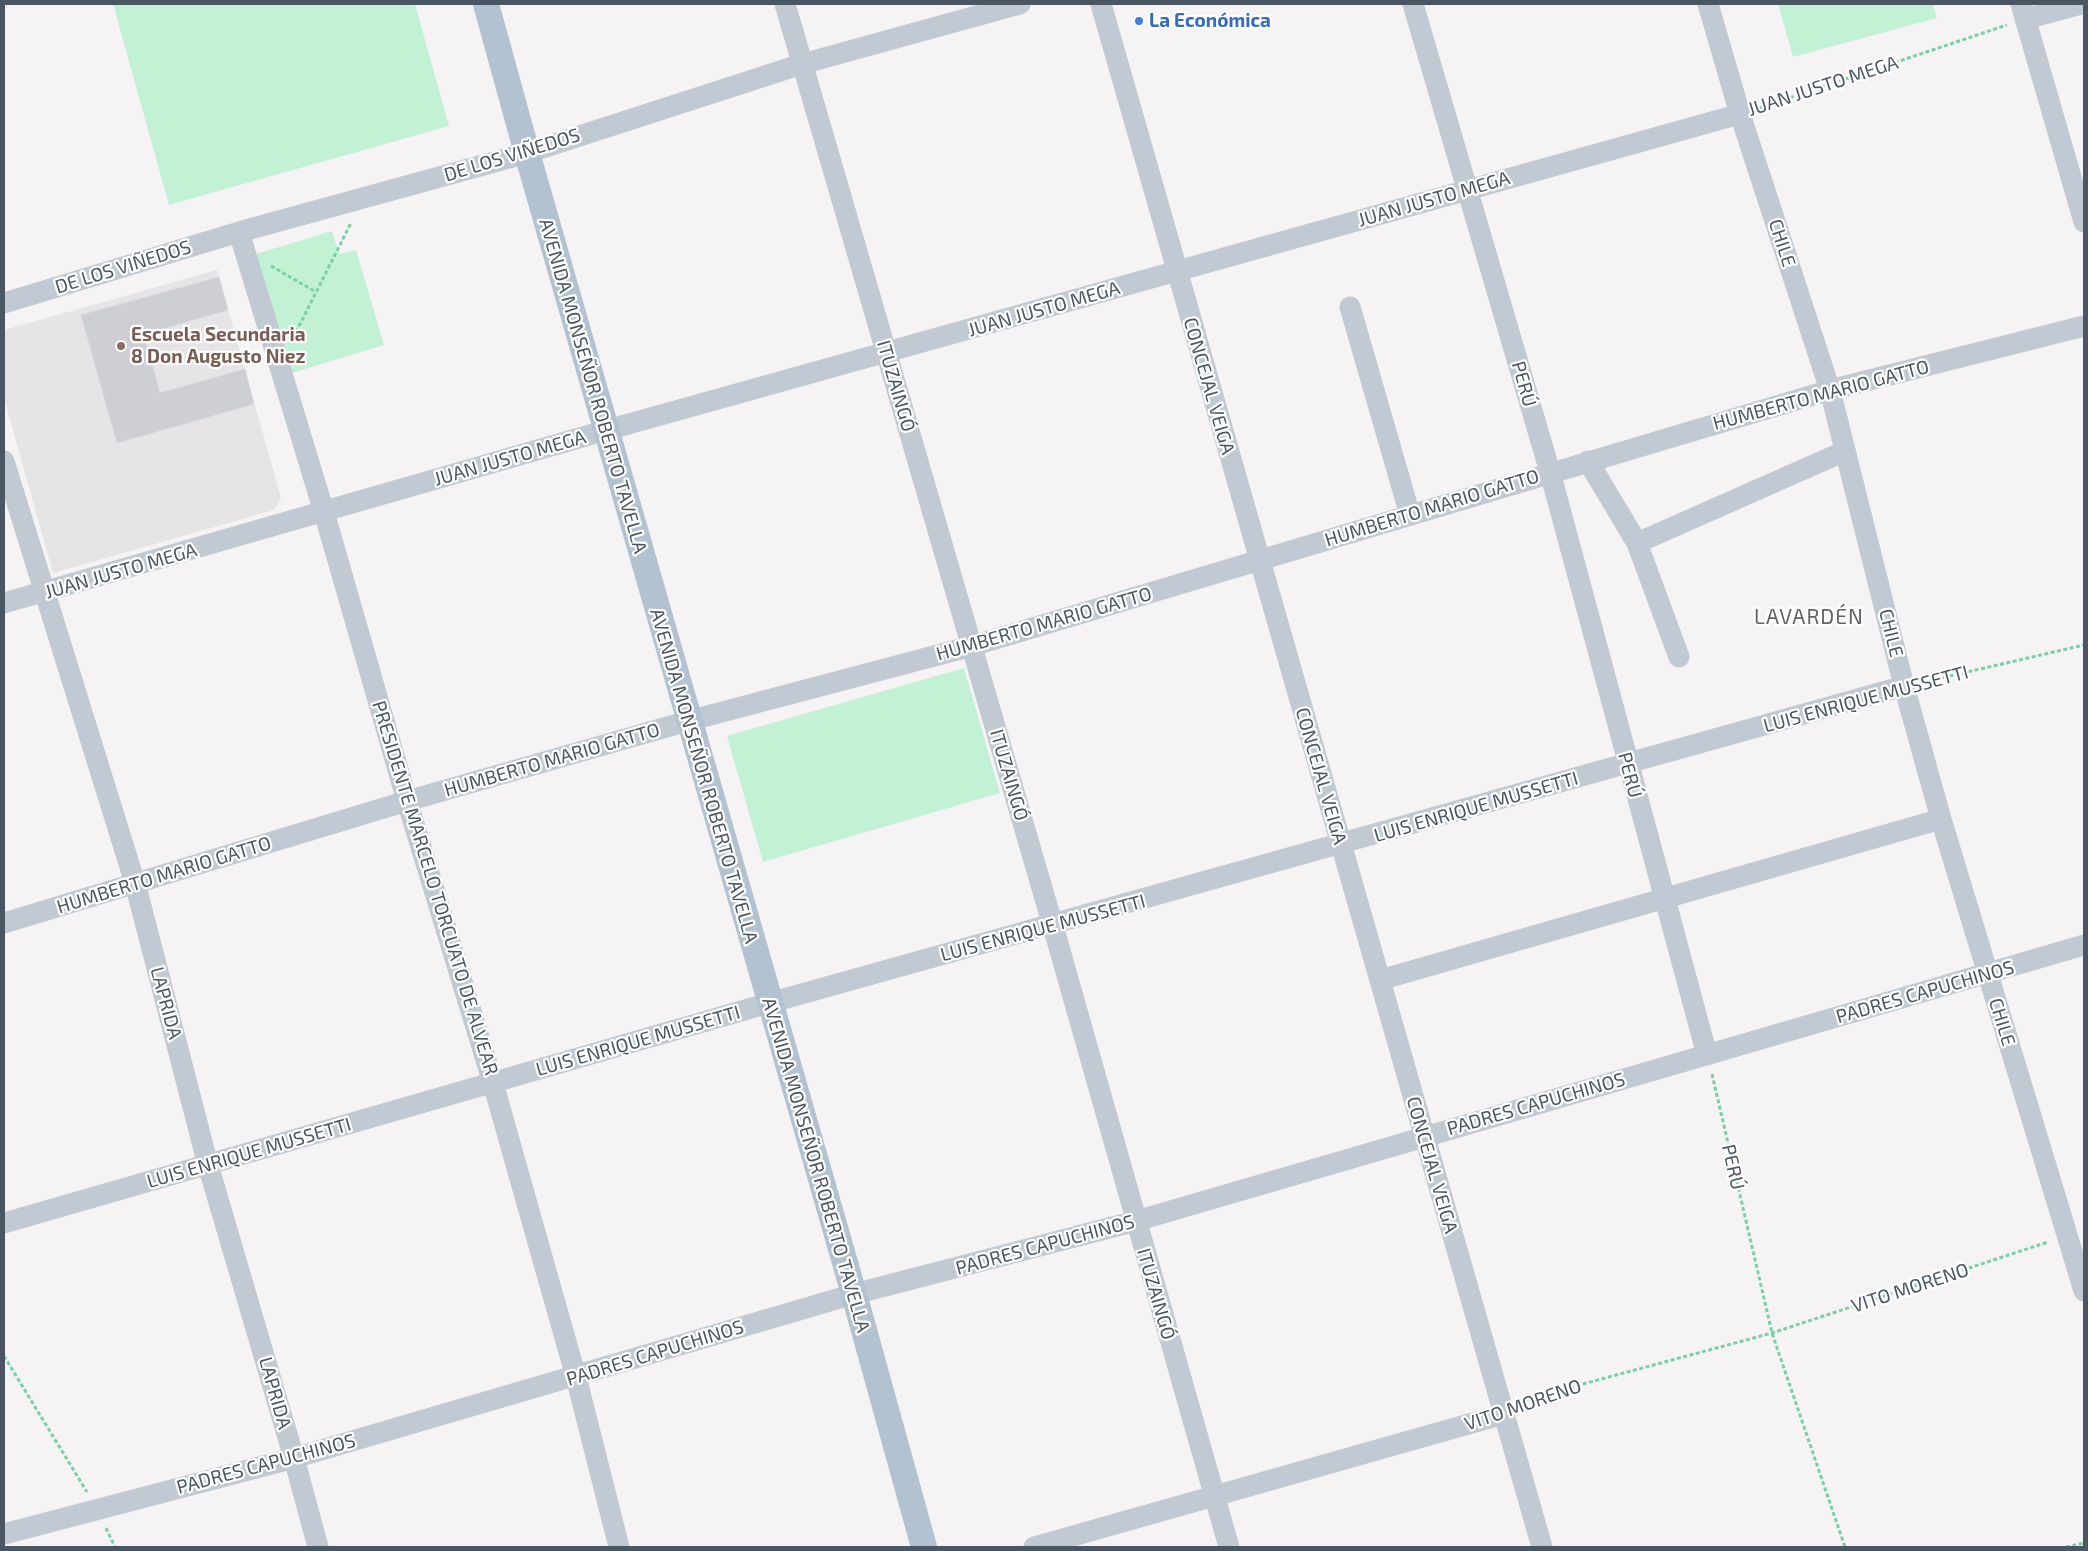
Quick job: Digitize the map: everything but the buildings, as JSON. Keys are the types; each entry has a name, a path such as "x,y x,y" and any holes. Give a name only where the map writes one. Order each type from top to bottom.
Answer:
{"main road":[{"name":"AVENIDA MONSEÑOR ROBERTO TAVELLA","path":"486,4 526,153 854,1294 924,1547"}],"street":[{"name":"ITUZAINGÓ","path":"785,4 972,646 1229,1547"},
{"name":"DE LOS VIÑEDOS","path":"4,303 241,241 363,198 526,153 802,64 1020,4"},
{"name":"CONCEJAL VEIGA","path":"1101,4 1542,1547"},
{"name":"PERÚ","path":"1413,4 1550,472 1627,765 1707,1055"},
{"name":"CHILE","path":"1708,4 1740,114 1830,390 1904,686 1941,819 2084,1291"},
{"path":"2081,4 2023,12 2084,222"},
{"name":"JUAN JUSTO MEGA","path":"4,604 607,430 1740,114"},
{"name":"PRESIDENTE MARCELO TORCUATO DE ALVEAR","path":"241,241 324,512 407,801 493,1083 576,1377 619,1547"},
{"path":"1350,307 1410,515"},
{"name":"HUMBERTO MARIO GATTO","path":"4,923 407,801 688,721 972,646 1830,390 2084,326"},
{"path":"1638,543 1845,450"},
{"name":"LAPRIDA","path":"4,461 135,883 208,1165 294,1458 318,1547"},
{"path":"1588,461 1638,543 1679,657"},
{"name":"LUIS ENRIQUE MUSSETTI","path":"4,1222 769,1003 1052,926 1904,686"},
{"path":"1380,980 1941,819"},
{"name":"PADRES CAPUCHINOS","path":"4,1534 97,1508 294,1458 576,1377 854,1294 1136,1222 2084,945"},
{"name":"VITO MORENO","path":"1034,1547 1504,1414"}],"path":[{"name":"JUAN JUSTO MEGA","path":"1740,114 2023,12"},
{"path":"279,365 363,198"},
{"path":"241,241 316,292"},
{"name":"LUIS ENRIQUE MUSSETTI","path":"1904,686 2084,645"},
{"name":"PERÚ","path":"1707,1055 1772,1333 1845,1547"},
{"name":"VITO MORENO","path":"1504,1414 1520,1401 1772,1333 2068,1236"},
{"path":"4,1356 97,1508 115,1547"},
{"path":"2066,1547 2084,1543"}],"shaded area":[{"path":"217,270 281,498 274,510 53,573 4,398 4,330"}],"green space":[{"path":"113,4 415,4 449,126 169,205"},
{"path":"1778,4 1933,4 1937,18 1793,57"},
{"path":"332,231 339,254 356,250 384,345 292,373 256,254"},
{"path":"964,668 1000,793 763,862 727,736"}],"place":[{"name":"La Económica","path":"1139,21"},
{"name":"Escuela Secundaria 8 Don Augusto Niez","path":"121,346"}],"district":[{"name":"LAVARDÉN","path":"1809,617"}]}
